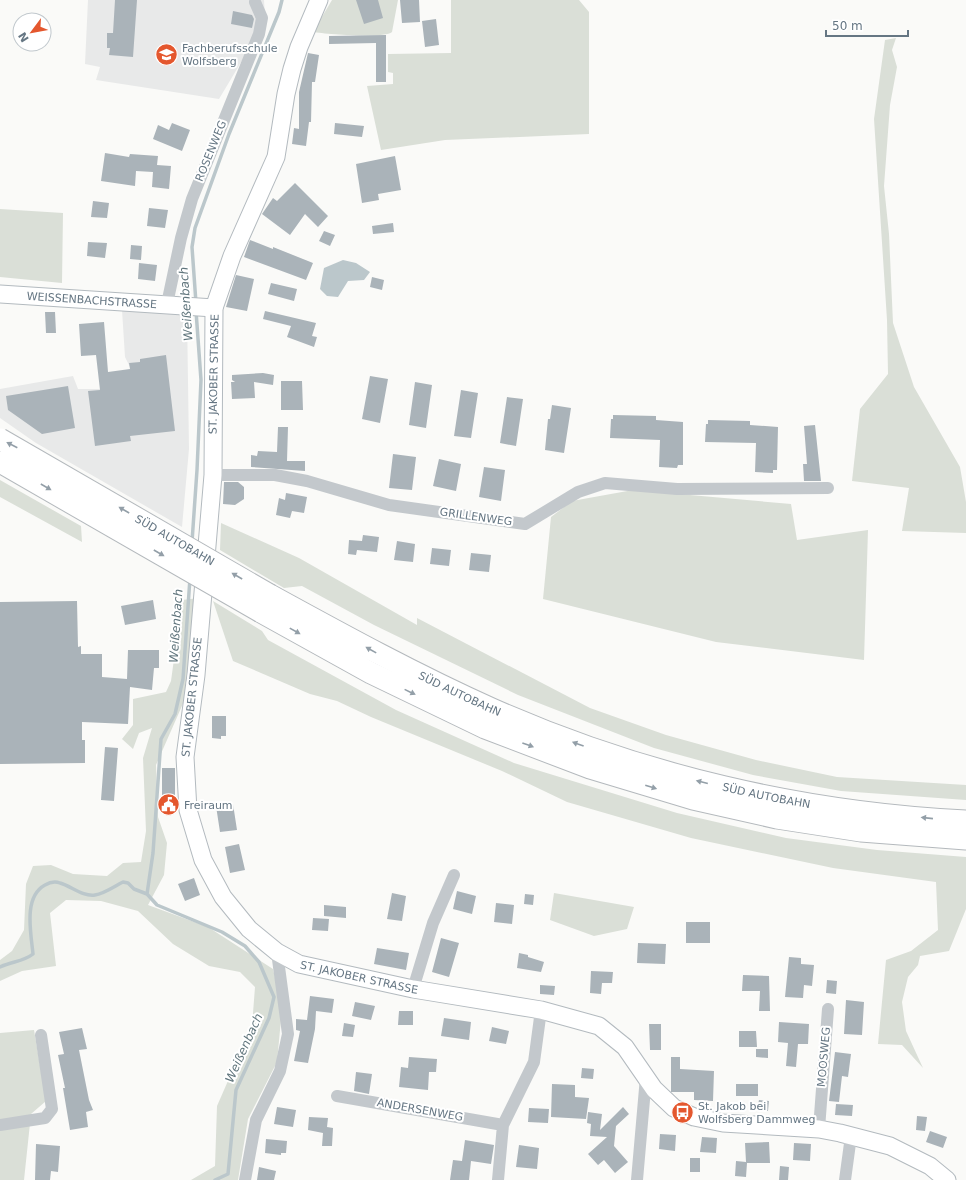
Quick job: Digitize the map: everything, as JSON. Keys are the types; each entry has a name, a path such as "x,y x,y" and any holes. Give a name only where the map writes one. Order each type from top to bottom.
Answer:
{"highway":[{"name":"SÜD AUTOBAHN","path":"0,440 266,604 371,673 484,728 590,768 693,800 777,818 861,831 966,839"},
{"name":"SÜD AUTOBAHN","path":"0,462 266,604 380,655 436,683 511,717 596,751 695,780 781,799 866,812 966,821"}],"main road":[{"name":"ST. JAKOBER STRASSE","path":"319,0 298,47 286,92 276,157 232,256 191,306 213,474 196,675 185,757 188,810 203,860 223,897 248,929 277,952 300,964 413,989 541,1010 599,1026 625,1047 654,1089 674,1108 694,1117 723,1123 818,1129 851,1136 890,1146 930,1166 947,1180"},
{"name":"WEISSENBACHSTRASSE","path":"0,294 191,306"}],"street":[{"name":"ROSENWEG","path":"191,306 181,238 192,199 259,34 262,18 255,2"},
{"name":"GRILLENWEG","path":"213,474 275,475 307,481 389,505 525,524 578,492 606,483 677,489 828,488"},
{"path":"413,989 433,923 454,875"},
{"path":"245,1180 256,1120 280,1071 288,1034 277,952"},
{"name":"MOOSWEG","path":"818,1129 828,1009"},
{"path":"498,1180 503,1125 534,1062 541,1010"},
{"path":"0,1126 45,1118 52,1109 40,1035"},
{"path":"637,1180 646,1077"},
{"name":"ANDERSENWEG","path":"337,1096 503,1125"},
{"path":"846,1180 851,1136"}],"shaded area":[{"name":"Fachberufsschule Wolfsberg","path":"88,0 264,0 265,17 252,44 219,99 96,80 100,67 85,64"},
{"path":"332,0 398,0 392,32 367,36 313,32"},
{"path":"451,0 579,0 589,12 589,134 445,140 381,150 367,86 393,84 393,73 388,72 388,54 451,53"},
{"path":"896,38 892,50 897,67 890,105 884,186 889,234 893,323 914,387 960,467 966,502 966,533 902,531 909,488 852,481 860,409 888,374 887,320 874,119 885,40"},
{"path":"0,209 63,213 62,283 0,277"},
{"path":"343,260 356,263 370,272 364,280 348,281 338,297 327,296 320,289 324,268"},
{"path":"122,310 187,314 189,449 182,527 36,443 0,418 0,389 73,376 78,389 102,389 131,369 125,357"},
{"path":"0,480 81,526 82,542 0,497"},
{"path":"633,490 791,504 797,540 868,530 864,660 716,642 543,599 551,517 572,501"},
{"path":"221,523 299,558 417,625 417,618 590,708 666,735 756,760 837,777 966,785 966,800 841,791 753,775 654,748 518,695 374,625 302,586 284,588 220,550"},
{"path":"199,598 185,699 156,765 158,817 167,843 164,875 148,905 208,927 273,969 282,1009 277,1062 248,1119 238,1180 191,1180 215,1166 217,1106 252,1026 255,987 240,972 209,966 173,944 138,911 101,901 66,900 50,913 56,966 22,971 0,981 0,960 12,951 24,930 26,884 33,866 51,865 73,874 107,876 123,863 141,862 146,831 143,758 152,728 139,733 133,749 122,739 133,725 133,699 166,692 171,681 182,600"},
{"path":"213,601 262,631 268,640 396,710 514,763 677,813 786,838 877,850 966,857 966,909 949,951 920,956 918,965 908,977 902,1002 906,1031 923,1068 902,1045 878,1044 886,960 911,951 938,930 936,882 833,868 691,838 567,802 502,771 371,717 337,701 310,694 233,661"},
{"path":"554,893 634,907 627,929 594,936 550,920"},
{"path":"34,1030 46,1101 31,1114 24,1180 0,1180 0,1033"}],"building":[{"path":"115,0 137,0 133,57 109,55 110,48 107,48 107,33 113,33"},
{"path":"356,0 378,0 383,18 364,24"},
{"path":"400,0 419,0 420,22 402,23"},
{"path":"233,11 252,15 254,19 252,28 231,24"},
{"path":"436,19 439,45 425,47 422,21"},
{"path":"386,35 386,82 376,82 376,43 329,44 329,36"},
{"path":"308,53 319,55 315,82 312,82 311,122 309,122 306,146 292,144 294,128 299,129 299,92"},
{"path":"172,123 190,130 182,151 153,139 158,125 169,130"},
{"path":"335,123 364,126 362,137 334,134"},
{"path":"105,153 129,157 130,154 158,156 157,165 171,166 169,189 152,187 153,172 136,171 135,186 101,181"},
{"path":"395,156 401,190 378,194 379,200 362,203 356,164"},
{"path":"295,183 328,216 318,227 305,214 290,235 262,214 273,198 277,201"},
{"path":"93,201 109,203 107,218 91,217"},
{"path":"149,208 168,210 165,228 147,226"},
{"path":"393,223 394,232 373,234 372,226"},
{"path":"324,231 335,235 330,246 319,241"},
{"path":"250,240 273,249 273,247 313,263 306,280 244,257"},
{"path":"88,242 107,243 105,258 87,256"},
{"path":"131,245 142,246 141,260 130,259"},
{"path":"139,263 157,265 155,281 138,279"},
{"path":"236,275 254,279 247,311 226,307"},
{"path":"372,277 384,280 382,290 370,287"},
{"path":"271,283 297,289 294,301 268,294"},
{"path":"265,311 316,323 312,336 317,337 314,347 287,337 291,326 263,319"},
{"path":"45,312 55,312 56,333 46,333"},
{"path":"104,322 108,372 130,369 129,363 140,362 140,359 166,355 175,431 130,436 131,441 95,446 88,391 100,390 96,355 81,356 79,324"},
{"path":"263,373 274,375 273,385 254,382 255,398 232,399 231,382 235,382 232,380 232,375"},
{"path":"370,376 388,379 380,423 362,419"},
{"path":"281,381 302,381 303,410 281,410"},
{"path":"415,382 432,385 426,428 409,425"},
{"path":"68,386 75,428 42,434 8,410 6,396"},
{"path":"461,390 478,393 471,438 454,436"},
{"path":"507,397 523,399 516,446 500,443"},
{"path":"552,405 571,408 564,453 545,450 548,419 550,419"},
{"path":"613,415 656,416 656,420 683,422 683,465 678,465 677,468 659,467 660,440 610,438 611,419 613,419"},
{"path":"708,420 750,421 750,425 778,427 777,470 773,470 773,473 755,472 756,443 705,442 706,424 708,424"},
{"path":"815,425 821,481 804,481 803,464 807,464 804,426"},
{"path":"278,427 288,427 287,461 305,461 305,471 251,467 251,455 257,456 258,451 277,452"},
{"path":"393,454 416,457 412,490 389,488"},
{"path":"439,459 461,464 456,491 433,486"},
{"path":"484,467 505,470 501,501 479,497"},
{"path":"224,482 238,482 244,487 244,499 235,505 223,504"},
{"path":"286,493 307,497 304,513 292,511 290,518 276,515 279,498 285,500"},
{"path":"363,535 379,537 377,552 357,550 356,555 348,554 349,540 362,541"},
{"path":"397,541 415,544 413,562 394,560"},
{"path":"432,548 451,550 449,566 430,564"},
{"path":"471,553 491,555 489,572 469,570"},
{"path":"153,600 156,619 125,625 121,606"},
{"path":"77,601 78,647 81,646 81,654 102,654 102,677 127,679 128,650 159,650 159,668 154,668 152,690 130,687 128,724 82,722 82,740 85,740 85,763 0,764 0,602"},
{"path":"212,716 226,716 226,736 221,736 221,739 212,738"},
{"path":"105,747 118,748 114,801 101,800"},
{"path":"162,768 175,768 175,813 162,813"},
{"path":"233,804 237,830 220,832 216,806"},
{"path":"239,844 245,870 230,873 225,847"},
{"path":"194,878 200,895 185,901 178,884"},
{"path":"457,891 476,896 472,914 453,909"},
{"path":"392,893 406,896 402,921 387,919"},
{"path":"525,894 534,895 533,905 524,904"},
{"path":"496,903 514,905 512,924 494,922"},
{"path":"324,905 346,907 346,918 324,916"},
{"path":"313,918 329,919 328,931 312,930"},
{"path":"686,922 710,922 710,943 686,943"},
{"path":"441,938 459,943 449,977 432,972"},
{"path":"638,943 666,944 665,964 637,963"},
{"path":"377,948 409,953 406,970 374,964"},
{"path":"519,953 544,962 541,972 517,968"},
{"path":"789,957 801,958 801,964 814,965 812,986 804,985 803,998 785,997"},
{"path":"591,971 613,972 612,983 602,983 601,994 590,993"},
{"path":"743,975 769,976 770,1011 759,1011 760,991 742,991"},
{"path":"827,980 837,981 836,994 826,993"},
{"path":"540,985 555,986 554,995 540,994"},
{"path":"310,996 334,999 332,1013 316,1011 315,1029 308,1063 294,1061 300,1031 296,1030 296,1019 307,1020"},
{"path":"846,1000 864,1002 862,1035 844,1034"},
{"path":"355,1002 375,1006 371,1020 352,1016"},
{"path":"399,1011 413,1011 413,1025 398,1025"},
{"path":"444,1018 471,1022 469,1040 441,1036"},
{"path":"779,1022 809,1024 808,1044 798,1044 796,1067 786,1066 788,1043 778,1042"},
{"path":"344,1023 355,1025 353,1037 342,1036"},
{"path":"649,1024 661,1024 661,1050 650,1050"},
{"path":"492,1027 509,1031 506,1044 489,1041"},
{"path":"82,1028 87,1049 79,1050 89,1100 93,1110 86,1112 88,1127 70,1130 63,1088 65,1088 58,1055 64,1054 59,1032"},
{"path":"739,1031 756,1031 757,1047 739,1047"},
{"path":"756,1049 768,1049 768,1058 756,1057"},
{"path":"835,1052 851,1054 848,1077 842,1076 839,1102 829,1101"},
{"path":"409,1057 437,1059 436,1072 429,1072 428,1090 399,1087 401,1067 408,1068"},
{"path":"671,1057 680,1057 680,1069 714,1071 713,1101 694,1100 694,1092 671,1092"},
{"path":"582,1068 594,1069 593,1079 581,1078"},
{"path":"356,1072 372,1074 369,1094 354,1091"},
{"path":"552,1084 575,1085 575,1097 589,1098 586,1119 551,1117"},
{"path":"736,1084 758,1084 758,1096 736,1096"},
{"path":"759,1100 769,1101 768,1111 757,1109"},
{"path":"836,1104 853,1105 852,1116 835,1115"},
{"path":"277,1107 296,1110 293,1127 274,1124"},
{"path":"623,1107 629,1114 616,1126 614,1146 628,1162 615,1173 604,1160 598,1165 588,1154 607,1137 590,1136 591,1124 587,1123 588,1112 602,1114 600,1130"},
{"path":"529,1108 549,1109 548,1123 528,1122"},
{"path":"917,1116 927,1117 925,1131 916,1130"},
{"path":"309,1117 328,1118 327,1127 333,1128 332,1146 322,1146 323,1133 308,1130"},
{"path":"930,1131 947,1137 943,1148 926,1142"},
{"path":"660,1134 676,1135 675,1151 659,1149"},
{"path":"702,1137 717,1138 716,1153 700,1152"},
{"path":"266,1139 287,1141 286,1153 281,1153 281,1155 265,1153"},
{"path":"465,1140 494,1145 491,1164 471,1161 469,1180 450,1180 453,1160 462,1161"},
{"path":"769,1142 770,1163 747,1163 746,1177 735,1176 736,1161 746,1162 745,1143"},
{"path":"794,1143 811,1144 810,1161 793,1160"},
{"path":"36,1144 60,1146 58,1172 51,1171 50,1180 35,1180"},
{"path":"519,1145 539,1148 537,1169 516,1167"},
{"path":"690,1158 700,1158 700,1172 690,1172"},
{"path":"780,1166 789,1167 788,1180 779,1180"},
{"path":"259,1167 276,1171 274,1180 257,1180"}],"waterway":[{"name":"Weißenbach","path":"196,303 192,247 195,228 229,134 279,12 282,0"},
{"name":"Weißenbach","path":"192,542 201,380 196,311"},
{"name":"Weißenbach","path":"190,578 183,679 175,714 161,739 153,853 147,894 157,905 222,932 245,946 259,962 274,997 269,1018 236,1090 228,1174 215,1180"},
{"path":"0,967 25,959 33,954 30,926 31,907 38,891 47,884 58,882 82,893 95,895 109,890 123,882 128,883 134,889 147,894"}],"place":[{"name":"Fachberufsschule Wolfsberg","path":"166,54"},
{"name":"Freiraum","path":"168,805"},
{"name":"St. Jakob bei Wolfsberg Dammweg","path":"682,1112"}]}
